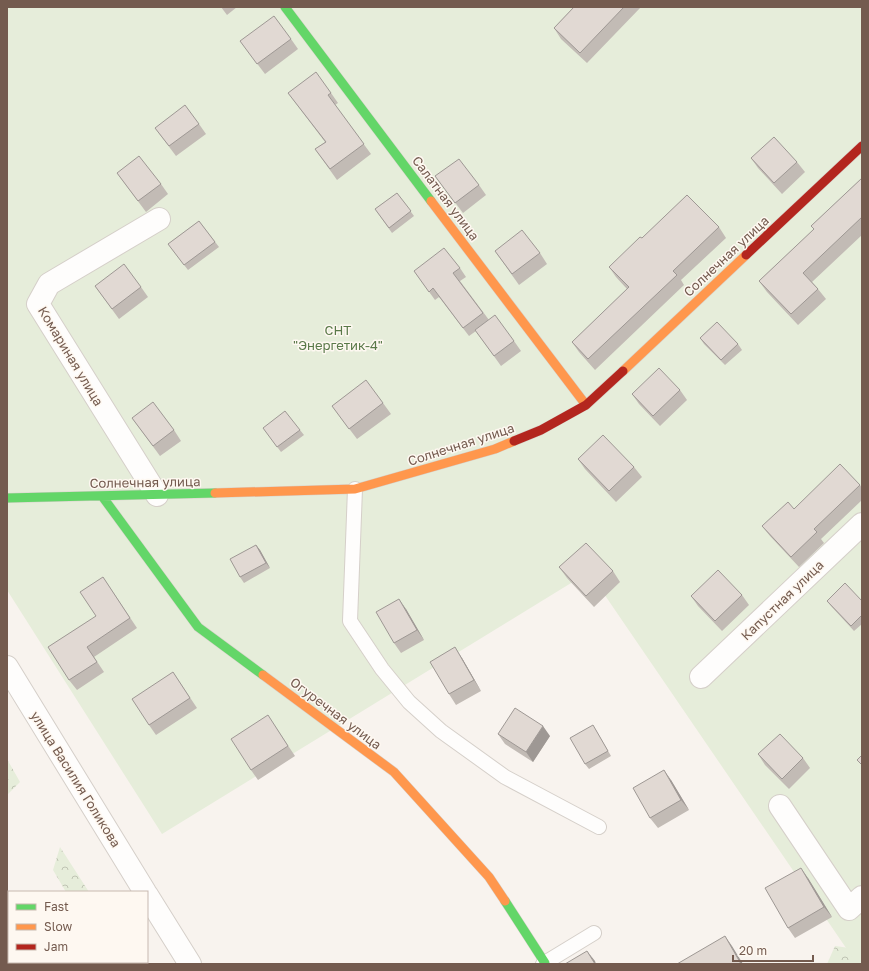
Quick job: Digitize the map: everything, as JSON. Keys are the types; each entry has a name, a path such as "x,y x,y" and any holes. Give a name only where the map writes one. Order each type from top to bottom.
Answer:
{"street":[{"name":"Салатная улица","path":"285,7 586,405"},
{"name":"Солнечная улица","path":"7,498 355,489 495,449 541,430 586,405 862,146"},
{"name":"Комариная улица","path":"156,495 38,304 49,284 159,219"},
{"name":"Огуречная улица","path":"102,496 198,627 394,772 489,876 544,963"},
{"name":"Капустная улица","path":"702,677 862,524"},
{"name":"улица Василия Голикова","path":"7,667 144,891"},
{"path":"780,806 849,909 862,897"},
{"path":"148,897 190,964"}],"lane":[{"path":"355,489 350,621 382,669 409,702 441,732 505,777 599,828"},
{"path":"544,963 594,933"}],"green space":[{"name":"СНТ \"Энергетик-4\"","path":"7,7 862,7 862,964 857,964 589,572 162,834 7,590"},
{"path":"7,759 20,782 7,795"},
{"path":"60,847 88,891 65,891 53,870"},
{"path":"835,946 857,949 862,964 827,964"}],"building":[{"path":"574,7 624,7 580,53 554,28"},
{"path":"274,16 291,39 257,64 240,41"},
{"path":"316,72 331,93 328,95 364,144 330,169 315,149 326,142 288,93"},
{"path":"185,105 199,124 169,146 155,128"},
{"path":"774,137 797,162 774,183 751,158"},
{"path":"139,156 161,184 138,201 117,173"},
{"path":"459,159 479,185 455,203 435,176"},
{"path":"862,178 862,217 803,273 818,289 791,314 759,281 814,229 811,226"},
{"path":"397,193 411,211 389,228 375,209"},
{"path":"687,195 719,227 673,271 677,275 588,359 572,342 629,287 609,267"},
{"path":"199,221 215,242 184,265 168,244"},
{"path":"522,230 540,253 512,274 495,251"},
{"path":"444,248 460,268 453,273 483,313 463,328 433,288 429,292 414,271"},
{"path":"124,264 141,287 112,309 95,286"},
{"path":"495,315 514,341 494,356 475,330"},
{"path":"717,322 738,344 721,360 700,338"},
{"path":"659,368 680,390 653,416 632,394"},
{"path":"366,380 383,403 349,429 332,406"},
{"path":"153,402 174,430 153,446 132,418"},
{"path":"285,411 300,430 277,447 263,428"},
{"path":"603,435 634,467 609,491 578,459"},
{"path":"840,464 860,485 814,529 817,532 791,557 762,526 788,502 794,509"},
{"path":"586,543 613,571 586,596 559,567"},
{"path":"256,545 266,563 240,577 230,559"},
{"path":"718,570 742,595 715,621 691,596"},
{"path":"103,577 130,618 87,647 97,662 69,680 48,647 96,616 80,592"},
{"path":"845,583 862,601 862,615 851,626 827,601"},
{"path":"399,599 417,630 394,643 376,612"},
{"path":"455,647 474,680 449,694 430,662"},
{"path":"173,672 190,698 149,725 132,699"},
{"path":"515,708 543,726 526,752 498,734"},
{"path":"268,715 288,746 251,770 231,739"},
{"path":"593,725 608,751 585,764 570,738"},
{"path":"780,734 803,758 782,779 758,754"},
{"path":"862,755 862,765 857,760"},
{"path":"664,770 681,800 650,818 633,788"},
{"path":"801,868 824,907 788,928 765,888"},
{"path":"725,936 741,964 677,964"},
{"path":"587,951 595,964 565,964"}],"traffic: fast":[{"path":"285,7 431,201"},
{"path":"7,498 215,493"},
{"path":"102,496 198,627 263,675"},
{"path":"505,901 545,963"}],"traffic: slow":[{"path":"431,201 586,405"},
{"path":"623,371 746,255"},
{"path":"215,493 355,489 495,449 514,441"},
{"path":"263,675 394,772 489,877 505,901"}],"traffic: jam":[{"path":"746,255 862,146"},
{"path":"514,441 541,430 586,405 623,371"}]}
